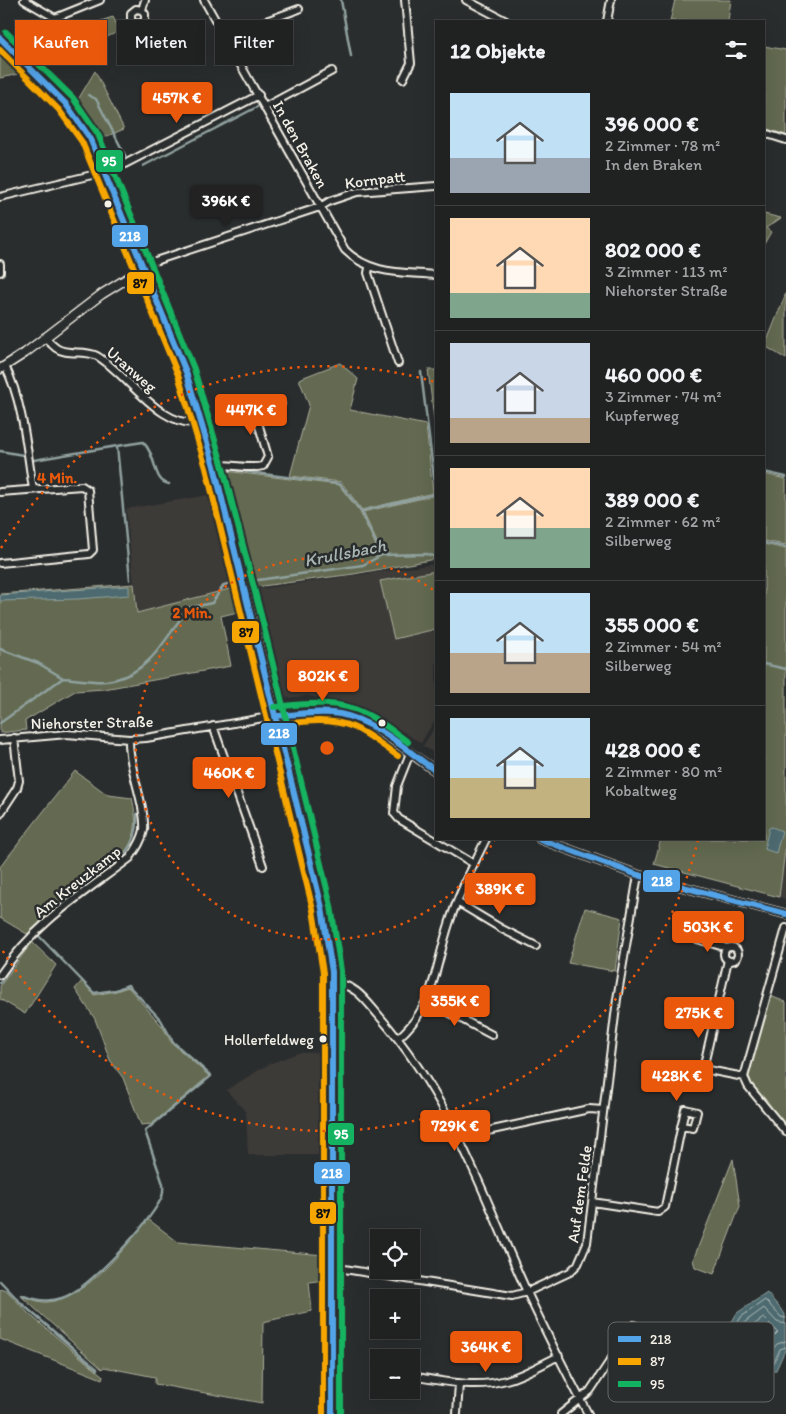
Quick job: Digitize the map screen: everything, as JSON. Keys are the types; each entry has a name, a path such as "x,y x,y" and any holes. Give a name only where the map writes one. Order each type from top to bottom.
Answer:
{"street":[{"path":"24,0 55,18 100,0"},
{"path":"142,10 145,0"},
{"name":"In den Braken","path":"204,0 216,20"},
{"path":"403,79 411,62 405,0"},
{"path":"466,0 504,20"},
{"path":"607,20 611,0"},
{"path":"269,20 299,9"},
{"path":"0,38 66,104 90,138 186,372 214,466 326,924 333,983 332,1414"},
{"name":"In den Braken","path":"242,65 345,250 354,259 369,268 380,271 435,275"},
{"path":"265,107 332,71"},
{"path":"0,197 105,173 259,95"},
{"path":"765,133 786,140"},
{"name":"Kornpatt","path":"320,207 330,200 356,192 435,186"},
{"name":"In den Braken","path":"144,268 152,262 168,256 320,207"},
{"path":"0,264 0,272"},
{"path":"33,489 23,431 10,376 3,368 102,294 144,268"},
{"path":"369,268 368,273 398,363"},
{"name":"Uranweg","path":"45,337 62,351 76,351 96,355 121,374 162,414 193,424 202,422"},
{"path":"214,466 252,468 263,466 268,457 255,412 281,404"},
{"path":"0,492 82,486 88,490 93,550 90,554 0,563"},
{"name":"Niehorster Straße","path":"0,740 67,734 129,738 275,716 310,713 338,714 351,717 435,770"},
{"path":"213,726 263,866"},
{"path":"0,814 18,788 19,781 14,738"},
{"name":"Am Kreuzkamp","path":"0,975 16,952 51,916 130,858 139,845 143,823 128,753 129,738"},
{"path":"410,754 397,786 394,812 399,819 474,864"},
{"path":"398,1038 420,1015 428,1001 457,902 486,840"},
{"path":"543,840 638,875 786,914"},
{"name":"Auf dem Felde","path":"332,1267 512,1296 528,1292 561,1278 578,1264 587,1243 620,981 638,875"},
{"path":"457,902 502,929 536,946"},
{"path":"786,928 744,1077 748,1086 786,1132"},
{"path":"697,940 736,949 738,953 737,958 728,960"},
{"path":"727,948 724,952 728,960 703,1069 744,1077"},
{"path":"333,983 344,984 356,990 398,1038 438,1095 460,1137 528,1292 588,1414"},
{"path":"428,1001 492,1035"},
{"path":"460,1137 589,1109 603,1110"},
{"path":"592,1202 658,1212 665,1207 681,1126"},
{"path":"420,1377 459,1383 486,1384 506,1380 559,1356"},
{"path":"561,1414 590,1391 608,1364"},
{"path":"457,1414 459,1383"}],"shaded area":[{"path":"215,494 237,587 137,613 126,509"},
{"path":"435,564 435,720 421,743 363,707 308,696 284,698 258,589"},
{"path":"435,727 435,753 423,746"},
{"path":"786,843 786,899 779,897"},
{"path":"326,1052 325,1155 248,1155 246,1112 226,1090 269,1064 298,1053"}],"green space":[{"path":"675,0 731,0 728,20 670,20"},
{"path":"113,17 117,25 117,32 107,37 107,20 104,20"},
{"path":"765,46 786,50 786,135 765,128"},
{"path":"0,49 24,73 0,78"},
{"path":"95,71 124,129 98,140 76,103"},
{"path":"765,214 781,218 766,228 771,232 765,242"},
{"path":"786,293 786,359 765,346"},
{"path":"340,363 358,379 350,410 426,425 433,493 362,510 341,482 290,476 309,405 299,379"},
{"path":"428,370 435,370 435,427"},
{"path":"225,471 339,485 360,512 380,554 382,553 363,512 435,495 435,559 354,574 255,587"},
{"path":"765,474 786,479 786,545 765,541"},
{"path":"765,544 786,549 786,843 779,897 654,864 661,840 765,840"},
{"path":"435,571 435,629 394,639 380,581"},
{"path":"134,584 137,613 237,587 242,611 221,616 231,666 104,689 75,691 25,721 26,730 0,733 0,594"},
{"path":"75,771 108,795 132,798 135,813 134,833 125,852 54,909 27,934 0,918 0,867"},
{"path":"585,908 622,918 615,971 568,963"},
{"path":"32,942 56,965 25,1014 0,999 0,986"},
{"path":"82,981 94,995 128,987 163,1027 171,1042 209,1076 152,1124 141,1125 123,1078 110,1060 95,1019 75,989"},
{"path":"770,996 786,1002 786,1126 752,1085 749,1076"},
{"path":"733,1159 740,1206 714,1274 695,1267 693,1260"},
{"path":"148,1219 178,1242 324,1255 324,1280 309,1282 312,1311 263,1322 262,1403 155,1384 155,1377 104,1367 102,1369 22,1297 48,1302 63,1298 77,1291 104,1270"},
{"path":"0,1289 7,1291 29,1314 103,1376 102,1379 0,1339"}],"water":[{"path":"129,586 129,595 78,599 0,601 0,595"},
{"path":"772,827 782,831 776,853 764,849 769,828"},
{"path":"767,1293 785,1314 785,1350 776,1370 774,1370 774,1322 732,1322 737,1313"}],"waterway":[{"path":"341,0 351,56"},
{"path":"88,95 96,99 126,157"},
{"path":"143,166 257,107"},
{"path":"421,372 435,486"},
{"path":"117,446 143,442 151,454 160,478 169,484"},
{"path":"34,460 117,446 130,580"},
{"path":"0,451 23,455"},
{"path":"225,469 340,484 361,511 382,555"},
{"path":"765,472 786,477"},
{"path":"361,511 435,494"},
{"path":"765,543 786,547"},
{"name":"Krullsbach","path":"258,580 363,565 382,555 427,554 435,557"},
{"name":"Krullsbach","path":"0,723 63,678 106,681 121,678 134,672 154,654 188,608 212,603 224,585 235,582"},
{"path":"0,649 38,663 63,678"},
{"name":"Krullsbach","path":"765,664 786,669"},
{"path":"83,888 113,866 128,849 134,839 137,828 137,814"},
{"path":"21,1295 47,1301 62,1298 87,1282 131,1239 154,1210 163,1193 163,1184 145,1131 211,1076 173,1042 161,1020 128,985 116,990 94,993 37,934"},
{"path":"0,983 19,955"},
{"path":"0,1281 22,1304 97,1369"}],"transit line":[{"name":"95","path":"6,32 73,98 98,134 194,369 222,464 263,623 331,906 341,971 341,1414"},
{"name":"218","path":"0,38 66,104 90,138 186,372 214,466 322,908 332,972 332,1414"},
{"name":"87","path":"0,50 59,110 82,142 178,375 206,468 313,910 323,973 323,1414"},
{"name":"95","path":"274,707 321,704 344,706 372,717 408,742"},
{"name":"218","path":"275,716 324,712 353,718 379,730 435,770"},
{"name":"87","path":"276,725 315,721 344,724 365,733 398,756"},
{"name":"218","path":"543,840 638,875 786,914"}],"place":[{"name":"Hollerfeldweg","path":"323,1039"}]}
